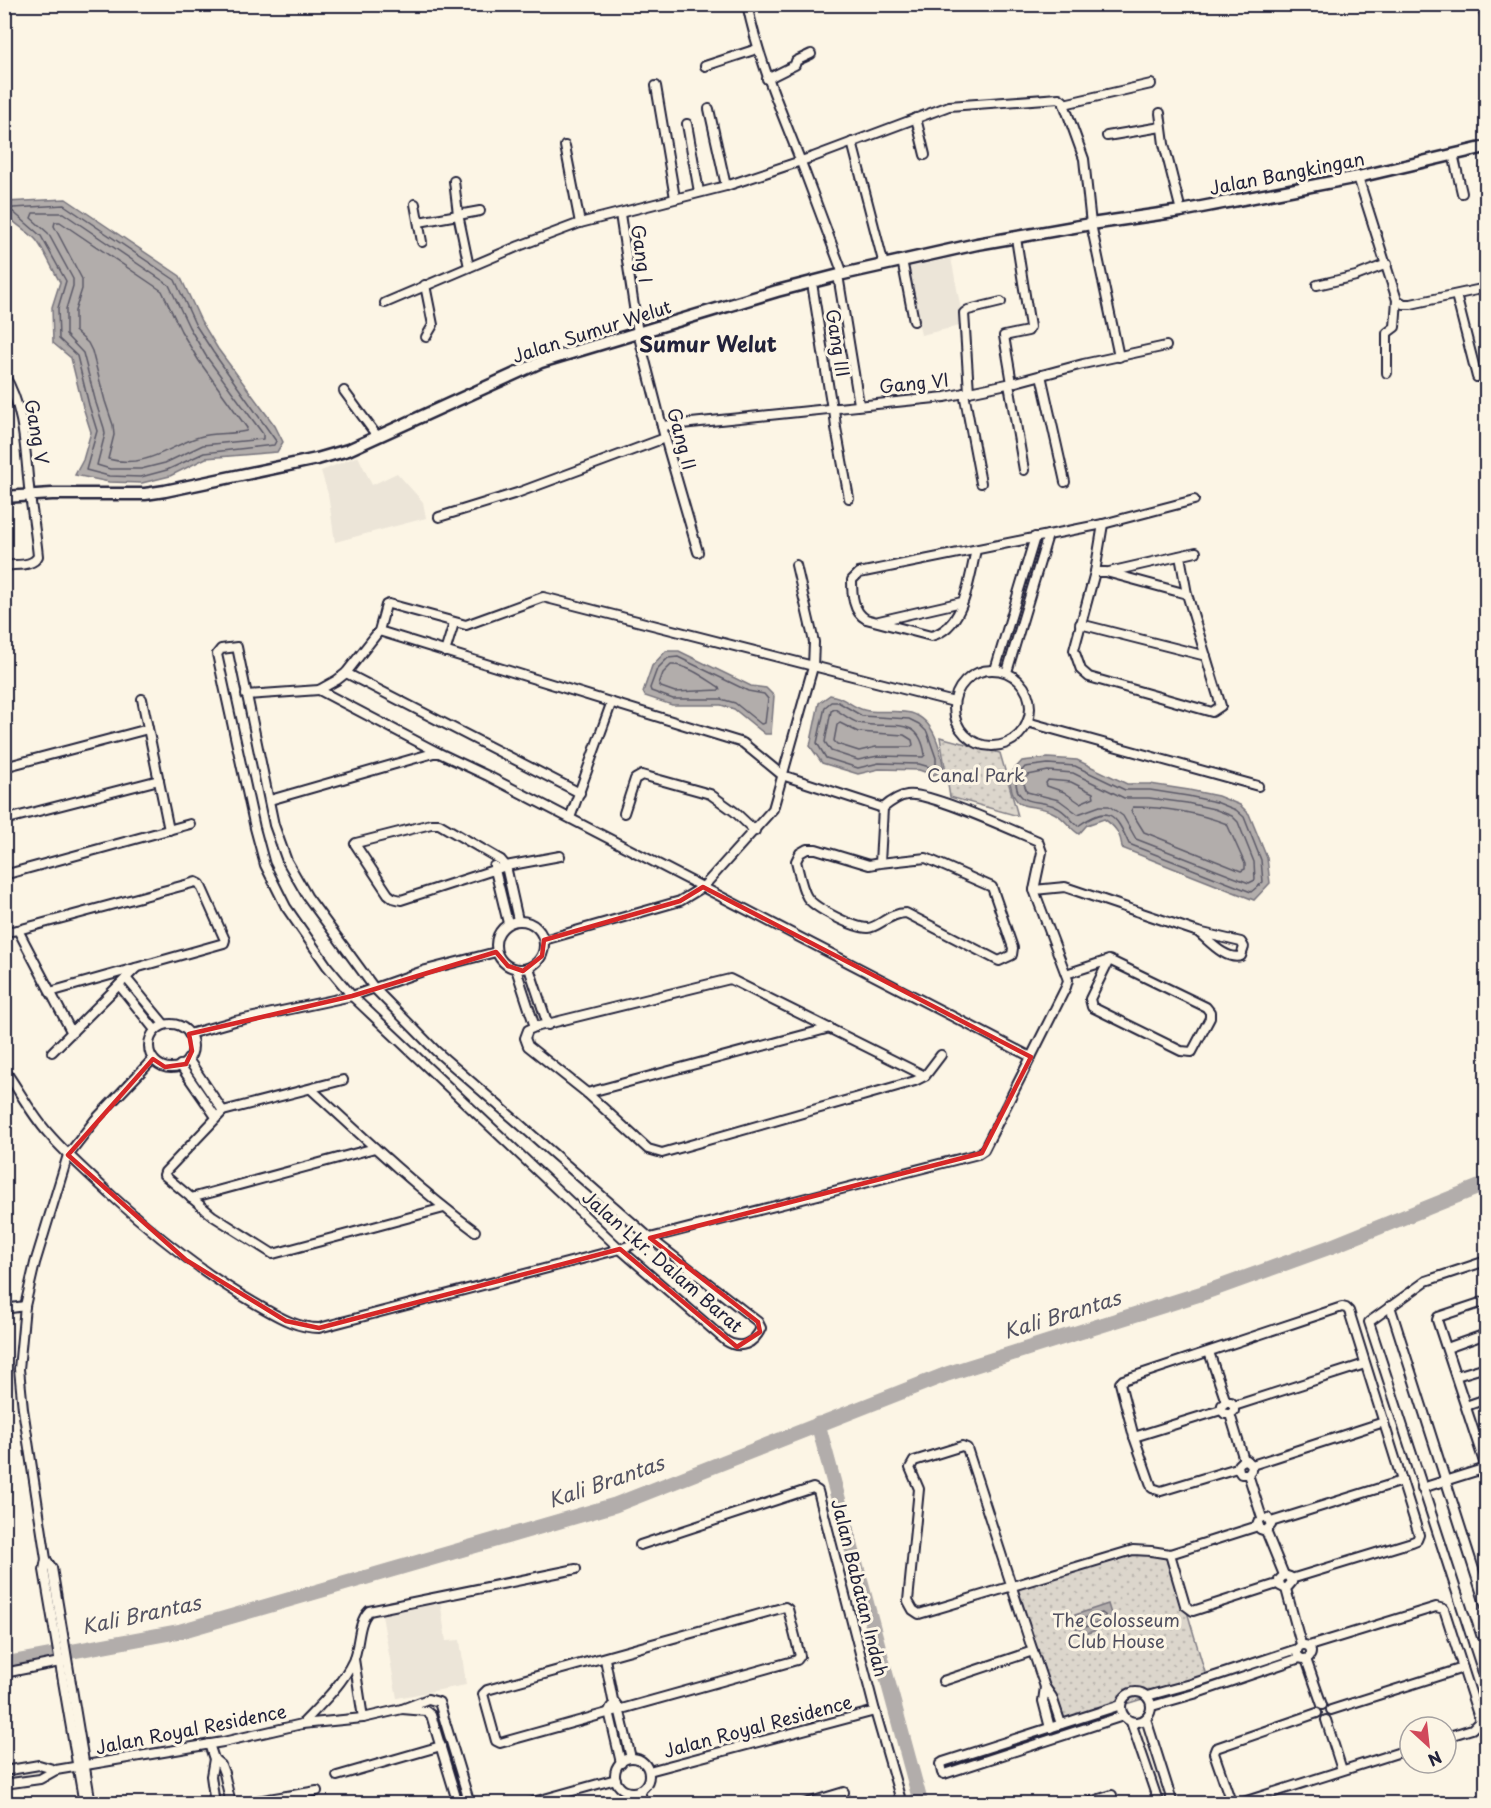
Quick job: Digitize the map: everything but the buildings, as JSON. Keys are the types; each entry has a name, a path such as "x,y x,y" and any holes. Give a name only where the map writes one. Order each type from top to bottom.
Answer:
{"street":[{"path":"747,4 757,49 767,79 801,161 840,275 859,404"},
{"path":"1482,4 1486,18"},
{"path":"705,66 757,49"},
{"path":"767,79 811,54"},
{"path":"1064,104 1151,84"},
{"path":"656,86 675,198"},
{"path":"385,303 580,223 726,186 949,106 1059,98 1064,104 1084,159 1091,224 1119,357"},
{"path":"709,109 726,186"},
{"path":"1160,113 1161,128 1181,212"},
{"path":"916,118 925,155"},
{"path":"687,124 699,192"},
{"path":"1107,136 1161,128"},
{"path":"852,141 884,265"},
{"path":"565,146 580,223"},
{"name":"Jalan Bangkingan","path":"1091,224 1181,212 1358,177 1486,147"},
{"path":"1452,154 1462,193"},
{"path":"1358,177 1397,300 1395,327 1387,333 1387,373"},
{"path":"454,181 469,267"},
{"path":"415,204 422,242"},
{"path":"419,222 480,210"},
{"name":"Gang I","path":"620,214 638,333"},
{"name":"Jalan Sumur Welut","path":"4,497 52,494 117,495 165,491 317,459 348,450 541,362 840,275 977,244 1091,224"},
{"path":"1017,238 1029,327 1028,331 1004,336 1024,470"},
{"path":"903,260 914,321"},
{"path":"1317,285 1356,276 1387,264"},
{"name":"Gang III","path":"812,283 849,498"},
{"path":"425,285 433,325 426,337"},
{"path":"1397,300 1404,304 1411,304 1486,288"},
{"path":"1456,295 1477,377"},
{"path":"981,483 966,393 964,313 1001,302"},
{"name":"Gang II","path":"638,333 698,552"},
{"name":"Gang VI","path":"662,426 833,409 859,404 902,402 966,393 1166,346"},
{"name":"Gang V","path":"4,375 18,407 26,453 38,556 37,560 32,563 4,566"},
{"path":"1041,375 1065,482"},
{"path":"344,391 377,436"},
{"path":"439,517 528,489 665,438"},
{"path":"976,550 963,602 952,623 938,634 932,636 860,616 856,609 852,588 855,576 859,573 1103,524 1194,500"},
{"path":"1103,524 1095,572 1074,650 1081,670 1089,676 1212,712 1221,706 1187,594 1180,556"},
{"path":"1007,672 1048,535"},
{"path":"995,670 1035,537"},
{"path":"1095,572 1106,572 1196,552"},
{"path":"544,940 680,902 703,887 773,809 813,667 814,642 796,565"},
{"path":"1106,572 1187,594"},
{"path":"246,695 320,690 346,673 379,631 386,605 389,603 454,622 470,624 543,597 954,702"},
{"path":"878,621 963,602"},
{"path":"445,652 454,622"},
{"path":"1080,624 1206,656"},
{"path":"379,631 743,743 783,775 883,808"},
{"name":"Jalan Lkr. Dalam Barat","path":"237,647 274,825 287,861 307,896 375,989 444,1058 650,1238 752,1316 758,1322 760,1332 744,1346 737,1347 730,1344 620,1249 352,996 327,966 286,907 265,865 218,654 221,649 237,647"},
{"path":"995,670 1007,672 1017,679 1025,688 1030,705 1027,722 1020,734 1009,742 995,746 982,744 969,738 960,728 955,716 954,702 959,689 968,678 981,671 995,670"},
{"path":"346,673 580,793"},
{"path":"320,690 1031,1057"},
{"path":"142,699 170,830"},
{"path":"570,818 611,704"},
{"path":"1027,722 1258,786"},
{"path":"4,767 148,729"},
{"path":"270,800 437,752"},
{"path":"624,813 635,779 642,775 710,794 735,812 754,831"},
{"path":"4,820 159,780"},
{"path":"4,1069 46,1131 68,1155 186,1260 230,1289 286,1321 304,1328 319,1328 620,1249 650,1238 978,1154 984,1150 1066,987 1066,974 1034,890 1042,852 1038,842 973,814 917,795 905,795 883,808 880,863"},
{"path":"4,876 190,824"},
{"path":"518,920 506,866 495,855 439,824 355,844 388,894 401,900 494,869 506,866 560,856"},
{"path":"807,849 816,849 869,865 880,863 923,858 992,887 1013,948 1012,955 999,961 906,913 890,915 874,927 867,928 838,918 811,902 805,893 796,861 800,853 807,849"},
{"path":"495,855 494,869 508,923"},
{"path":"4,932 199,883 215,914 225,940 224,943 50,992"},
{"path":"1034,890 1065,887 1198,932 1241,942 1244,947 1241,956 1226,954 1198,932"},
{"path":"518,920 527,921 541,931 545,948 537,963 529,968 516,969 508,966 496,952 496,941 500,931 508,923 518,920"},
{"path":"18,930 72,1033"},
{"path":"189,1034 235,1021 352,996 426,970 496,952"},
{"path":"1066,974 1109,960 1206,1007 1210,1018 1192,1052 1180,1052 1092,1007 1090,999 1109,960"},
{"path":"52,1052 135,968"},
{"path":"529,968 548,1025"},
{"path":"516,969 535,1027"},
{"path":"126,978 164,1024"},
{"path":"925,1076 730,979 535,1027 528,1030 525,1038 528,1046 587,1093 648,1149 662,1153 915,1081 925,1076 941,1055"},
{"path":"119,985 155,1030"},
{"path":"164,1024 183,1027 192,1042 192,1051 188,1059 180,1065 165,1067 153,1059 149,1044 150,1037 155,1030 164,1024"},
{"path":"587,1093 830,1028"},
{"name":"Jalan Royal Residence","path":"92,1803 82,1766 60,1642 50,1580 52,1568 46,1559 19,1369 25,1306 47,1222 68,1155 95,1120 153,1059"},
{"path":"188,1059 224,1111"},
{"path":"180,1065 216,1117"},
{"path":"343,1080 224,1111 165,1172 166,1178 213,1216 270,1253 277,1254 444,1208"},
{"path":"311,1089 444,1208 475,1231"},
{"path":"191,1198 375,1148"},
{"path":"1486,1261 1426,1281 1369,1322 1486,1682"},
{"path":"1422,1488 1486,1468 1437,1318 1486,1301"},
{"path":"4,1309 25,1306"},
{"path":"1390,1306 1486,1607"},
{"path":"1238,1468 1156,1491 1152,1488 1134,1437 1120,1383 1123,1380 1342,1307 1346,1308 1349,1311 1419,1534 1417,1540 1288,1577"},
{"path":"1447,1348 1486,1334"},
{"path":"1209,1352 1226,1402"},
{"path":"1234,1406 1365,1364"},
{"path":"1455,1376 1486,1366"},
{"path":"1466,1406 1486,1399"},
{"path":"1226,1402 1231,1402 1234,1406"},
{"path":"1221,1410 1222,1405 1226,1402"},
{"path":"1230,1414 1234,1411 1234,1406"},
{"path":"1134,1437 1221,1410"},
{"path":"1221,1410 1225,1414 1230,1414"},
{"path":"1230,1414 1244,1460"},
{"path":"1252,1465 1384,1422"},
{"path":"1476,1436 1486,1432"},
{"path":"1061,1724 1052,1697 1045,1687 1033,1651 1012,1586 967,1448 962,1446 914,1461 910,1468 919,1489 908,1601 913,1610 919,1614 1012,1586 1133,1550 1170,1554 1270,1527 1271,1522"},
{"path":"1248,1474 1241,1474 1238,1468 1239,1462 1249,1461 1252,1465"},
{"path":"1248,1474 1252,1465"},
{"path":"1152,1706 1303,1658 1311,1653 1302,1646 1286,1589 1291,1585 1259,1521 1262,1518 1248,1474"},
{"path":"1271,1522 1402,1481"},
{"name":"Jalan Babatan Indah","path":"640,1545 813,1488 818,1491 875,1711 902,1803"},
{"path":"1262,1518 1267,1518 1271,1522"},
{"path":"1170,1554 1185,1605 1192,1611 1274,1585"},
{"name":"Jalan Royal Residence","path":"302,1724 335,1689 354,1659 364,1618 371,1610 576,1569"},
{"path":"1124,1716 942,1773 940,1764 943,1762 1121,1705 1128,1694 1134,1692 1146,1696 1191,1684 1302,1646 1439,1607 1445,1611 1480,1721 1472,1729 1458,1733"},
{"path":"785,1608 788,1609 800,1656 797,1660 498,1742 483,1694 487,1690 605,1659 785,1608"},
{"path":"1474,1646 1486,1641"},
{"path":"1302,1646 1296,1652 1303,1658 1322,1705"},
{"path":"944,1681 1033,1651"},
{"path":"4,1673 63,1659"},
{"name":"Jalan Royal Residence","path":"354,1659 363,1718"},
{"path":"605,1659 613,1700 619,1708 631,1758"},
{"path":"1240,1668 1244,1677"},
{"path":"1331,1710 1463,1668"},
{"path":"1191,1684 1194,1694"},
{"path":"1045,1687 1043,1701 1050,1728"},
{"path":"1131,1722 1146,1719 1149,1716 1152,1706 1146,1696"},
{"name":"Jalan Royal Residence","path":"82,1766 209,1744 302,1724 363,1718 400,1710 428,1699 439,1702 470,1803"},
{"path":"613,1700 609,1711 621,1763"},
{"path":"1121,1705 1124,1716 1131,1722 1160,1803"},
{"path":"1322,1705 1331,1710"},
{"path":"1322,1705 1317,1713 1216,1748 1214,1753 1231,1802 1236,1803 1398,1753"},
{"name":"Jalan Royal Residence","path":"400,1710 429,1712 458,1803"},
{"path":"1326,1720 1331,1710"},
{"name":"Jalan Royal Residence","path":"649,1771 875,1711"},
{"path":"1317,1713 1320,1719 1326,1720"},
{"path":"1086,1717 1089,1728"},
{"path":"1146,1719 1173,1803"},
{"path":"1326,1720 1342,1770"},
{"path":"1028,1735 1031,1746"},
{"path":"209,1744 214,1759 224,1773 231,1803"},
{"path":"337,1776 441,1746"},
{"path":"631,1758 638,1759 645,1764 649,1771 649,1779 640,1790 629,1792 620,1787 616,1779 616,1769 621,1763 631,1758"},
{"path":"214,1759 211,1776 215,1803"},
{"path":"4,1771 39,1765 56,1770"},
{"path":"4,1784 40,1779 56,1770 82,1766"},
{"name":"Jalan Royal Residence","path":"82,1766 84,1803"},
{"path":"526,1803 616,1779"},
{"path":"640,1790 643,1803"},
{"path":"238,1803 286,1800 317,1791"},
{"path":"629,1792 633,1803"},
{"path":"804,1803 820,1801 844,1792"},
{"path":"1084,1803 1112,1796"}],"highlighted area":[{"path":"703,887 1031,1057 982,1153 650,1238 758,1322 760,1332 737,1347 620,1249 319,1328 286,1321 186,1260 68,1155 153,1059 165,1067 186,1064 192,1051 189,1034 352,996 496,952 508,966 523,971 542,956 544,940 680,901"}],"shaded area":[{"path":"951,258 964,325 921,335 906,268"},
{"path":"358,456 372,485 397,473 423,502 426,518 335,542 328,494 321,471"},
{"path":"440,1600 446,1641 460,1640 466,1685 397,1698 381,1610"}],"green space":[{"name":"Canal Park","path":"940,737 1000,753 1018,816 950,797"},
{"name":"The Colosseum Club House","path":"1133,1550 1170,1554 1207,1679 1061,1724 1012,1585"}],"water":[{"path":"66,199 180,276 201,321 218,349 275,426 283,442 277,452 206,458 170,476 142,483 109,482 75,475 83,460 91,432 71,358 53,343 52,307 60,282 37,241 8,215 5,202"},
{"path":"666,651 679,651 751,686 766,688 774,696 771,734 765,734 734,709 721,705 672,705 645,696 643,692 652,666"},
{"path":"830,695 864,710 905,712 919,717 926,722 935,737 944,771 933,775 919,770 879,769 858,774 822,763 810,746 819,703"},
{"path":"1048,758 1077,760 1127,784 1150,784 1189,790 1218,796 1240,805 1249,814 1267,858 1270,883 1254,900 1122,848 1117,831 1104,819 1087,825 1079,834 1054,813 1019,803 1011,789 1009,775 1022,761"},
{"path":"1108,1604 1114,1624 1079,1636 1072,1616"}],"waterway":[{"name":"Kali Brantas","path":"4,1664 181,1631 615,1505 947,1374 1206,1292 1330,1247 1486,1184"},
{"path":"818,1424 921,1804"}],"district":[{"name":"Sumur Welut","path":"708,345"}]}
